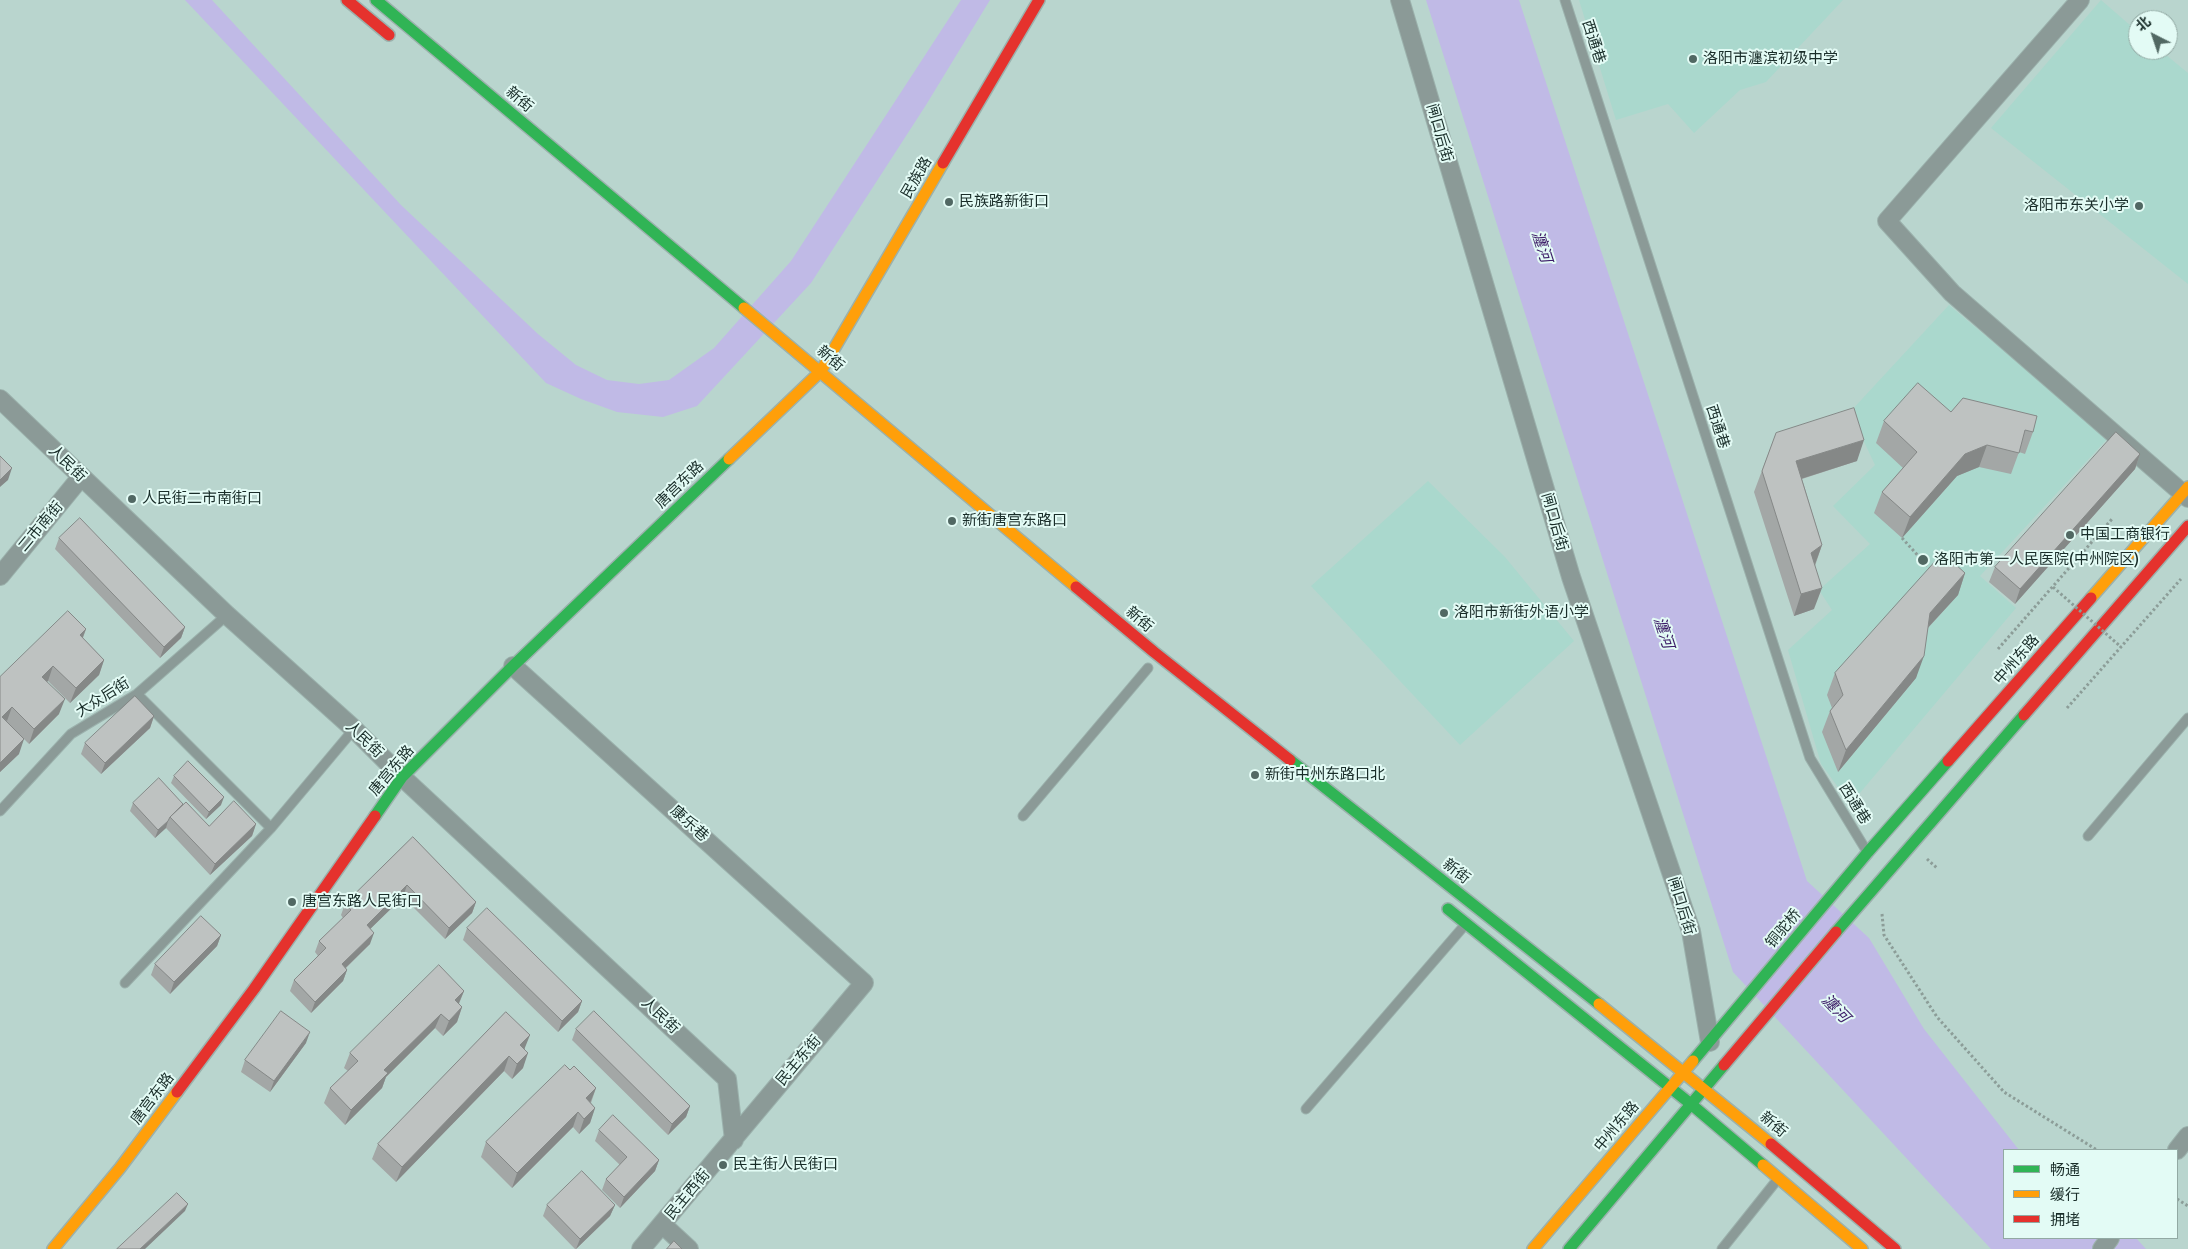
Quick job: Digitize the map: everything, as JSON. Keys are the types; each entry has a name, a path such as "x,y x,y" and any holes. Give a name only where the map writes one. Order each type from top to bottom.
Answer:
{"main road":[{"path":"346,0 399,44"},
{"name":"新街","path":"376,0 777,334 1154,652 1706,1089 1895,1249"},
{"name":"民族路","path":"821,371 1039,0"},
{"name":"唐宫东路","path":"53,1249 120,1168 254,989 402,778 513,666 821,371"},
{"name":"中州东路","path":"1868,852 2186,493"},
{"path":"1569,1249 1706,1089 1880,880 2188,526"},
{"name":"铜驼桥","path":"1724,1025 1868,852"},
{"path":"1435,899 1692,1105 1862,1249"},
{"name":"中州东路","path":"1533,1249 1724,1025"}],"street":[{"name":"闸口后街","path":"1400,0 1571,577 1691,931 1710,1042"},
{"path":"2080,0 1886,221 1952,293 2186,493"},
{"name":"人民街","path":"0,399 227,615 354,730 402,778 727,1079 734,1140"},
{"name":"二市南街","path":"0,576 81,478"},
{"name":"康乐巷","path":"513,666 864,983"},
{"name":"民主东街","path":"734,1140 864,983"},
{"path":"2178,1149 2188,1136"},
{"name":"民主西街","path":"641,1249 734,1140"},
{"path":"663,1225 689,1249"}],"lane":[{"name":"西通巷","path":"1565,0 1810,758 1868,852"},
{"name":"大众后街","path":"0,811 70,734 138,694 227,615"},
{"path":"1023,816 1148,668"},
{"path":"138,694 271,828"},
{"path":"2088,836 2188,718"},
{"path":"125,984 271,828 354,730"},
{"path":"1306,1110 1466,924"},
{"path":"1722,1249 1793,1161"}],"path":[{"path":"1998,649 2112,519"},
{"path":"1902,538 1935,575"},
{"path":"2067,708 2181,579"},
{"path":"2053,587 2121,647"},
{"path":"1880,880 1884,935 1937,1017 2004,1092 2095,1149"}],"shaded area":[{"name":"洛阳市瀍滨初级中学","path":"1579,0 1843,0 1766,82 1740,90 1694,133 1668,104 1616,120"},
{"name":"洛阳市东关小学","path":"2101,0 2128,23 2128,60 2172,60 2188,73 2188,284 1991,128"},
{"name":"洛阳市第一人民医院(中州院区)","path":"1949,305 2108,438 1980,576 2016,608 1859,794 1843,794 1821,764 1788,650 1832,610 1819,590 1870,544 1833,506 1875,465 1850,412"},
{"name":"洛阳市新街外语小学","path":"1428,481 1505,557 1574,641 1460,745 1311,586"}],"water":[{"path":"185,0 212,0 401,205 538,334 576,365 607,380 639,384 669,380 714,348 791,261 961,0 990,0 926,105 811,283 697,406 663,417 617,412 581,399 546,383"},
{"name":"瀍河","path":"1426,0 1519,0 1807,881 1869,938 1924,1029 2018,1149 2003,1149 2003,1239 2137,1239 2146,1249 1991,1249 1733,972"}],"building":[{"path":"1918,383 1951,412 1963,398 2037,416 2033,432 2025,430 2019,453 1987,445 1965,454 1910,517 1882,492 1917,452 1884,421"},
{"path":"1854,408 1864,440 1796,461 1822,545 1811,553 1822,588 1801,594 1762,471 1776,433"},
{"path":"2116,432 2140,454 2020,589 1995,567"},
{"path":"0,456 12,468 0,480"},
{"path":"80,518 185,627 164,647 59,538"},
{"path":"1943,553 1965,573 1930,613 1924,656 1846,750 1830,711 1843,695 1835,673"},
{"path":"68,611 86,629 80,635 104,660 76,688 53,666 42,677 65,699 34,729 12,707 2,717 24,739 0,763 0,677"},
{"path":"135,696 154,716 105,763 85,743"},
{"path":"188,761 224,797 209,812 174,776"},
{"path":"159,778 183,804 158,830 133,803"},
{"path":"234,801 256,824 215,864 170,817 186,802 209,826"},
{"path":"413,837 476,902 449,928 407,885 367,925 374,933 342,964 347,970 315,1002 294,980 326,948 319,941 351,910 345,904"},
{"path":"487,908 582,1001 562,1021 467,928"},
{"path":"201,916 221,935 174,982 155,964"},
{"path":"439,965 464,991 455,1000 462,1007 449,1021 441,1014 384,1070 388,1073 351,1110 330,1088 358,1061 350,1053"},
{"path":"281,1011 310,1032 274,1081 245,1060"},
{"path":"594,1011 690,1106 672,1124 576,1029"},
{"path":"506,1012 530,1035 520,1045 528,1053 517,1064 509,1056 402,1167 378,1144"},
{"path":"565,1065 570,1070 574,1066 596,1088 586,1098 595,1108 584,1119 578,1112 517,1173 486,1142"},
{"path":"613,1115 659,1160 624,1197 606,1179 627,1157 599,1130"},
{"path":"582,1171 615,1205 580,1239 547,1205"},
{"path":"177,1193 188,1204 140,1249 117,1249"},
{"path":"674,1241 682,1249 667,1249"}],"traffic: fast":[{"path":"376,0 744,308"},
{"path":"375,816 402,777 513,666 729,459"},
{"path":"1836,932 2024,715"},
{"path":"1290,760 1599,1004"},
{"path":"1693,1061 1868,852 1948,761"},
{"path":"1448,909 1692,1105 1763,1165"},
{"path":"1569,1249 1724,1065"}],"traffic: slow":[{"path":"729,459 821,371 943,163"},
{"path":"744,308 1076,587"},
{"path":"2091,598 2188,487"},
{"path":"1599,1004 1771,1144"},
{"path":"1533,1249 1693,1061"},
{"path":"53,1249 120,1168 177,1092"},
{"path":"1763,1165 1862,1249"}],"traffic: jam":[{"path":"347,0 389,35"},
{"path":"943,163 1039,0"},
{"path":"2024,715 2188,526"},
{"path":"1076,587 1154,652 1290,760"},
{"path":"1948,761 2091,598"},
{"path":"177,1092 254,989 375,816"},
{"path":"1724,1065 1836,932"},
{"path":"1771,1144 1895,1249"}],"place":[{"name":"洛阳市瀍滨初级中学","path":"1693,59"},
{"name":"民族路新街口","path":"949,202"},
{"name":"洛阳市东关小学","path":"2139,206"},
{"name":"人民街二市南街口","path":"132,499"},
{"name":"新街唐宫东路口","path":"952,521"},
{"name":"中国工商银行","path":"2070,535"},
{"name":"洛阳市第一人民医院(中州院区)","path":"1923,560"},
{"name":"洛阳市新街外语小学","path":"1444,613"},
{"name":"新街中州东路口北","path":"1255,775"},
{"name":"唐宫东路人民街口","path":"292,902"},
{"name":"民主街人民街口","path":"723,1165"}]}
